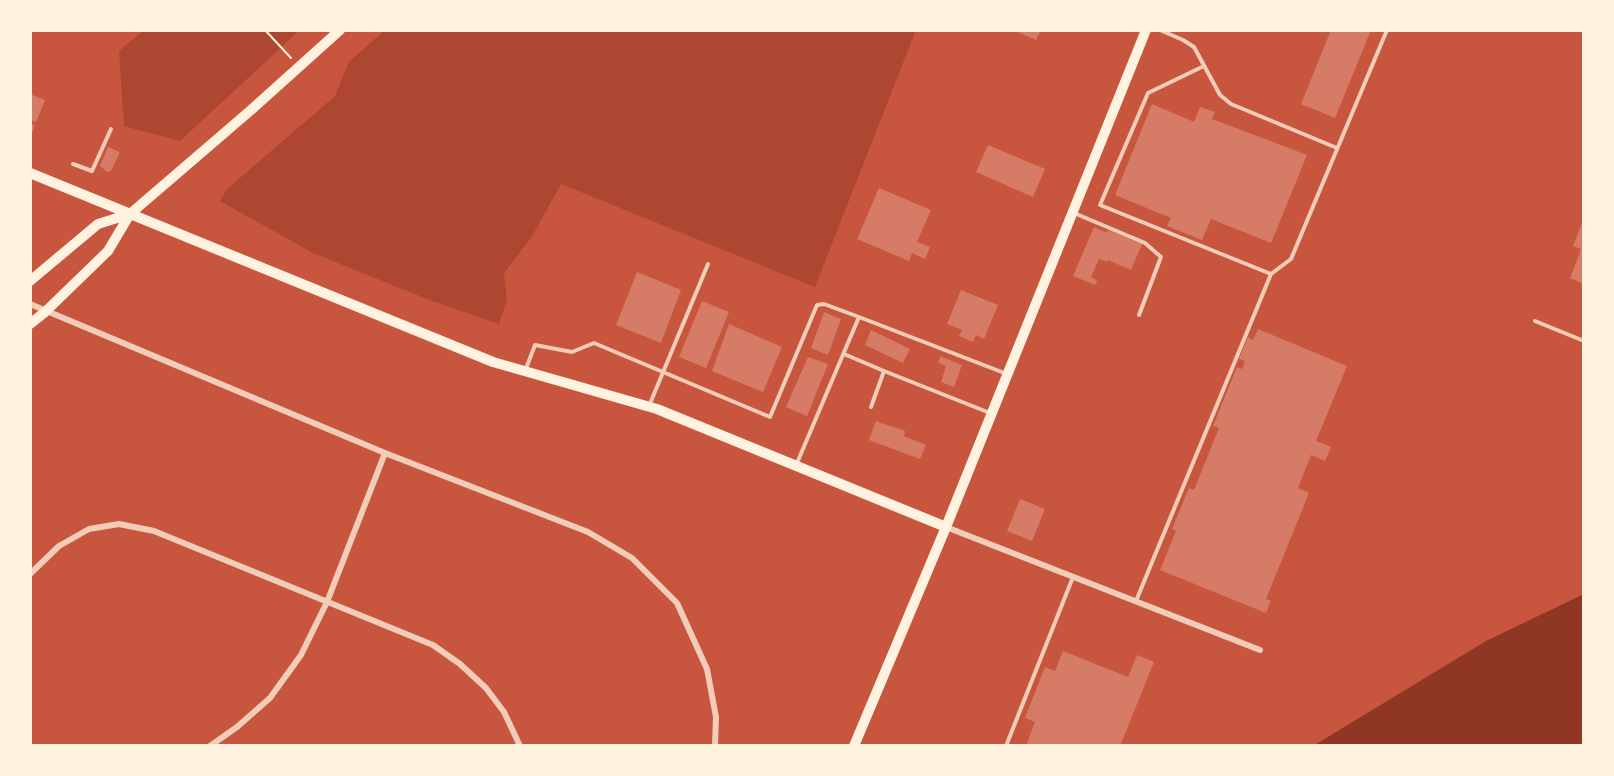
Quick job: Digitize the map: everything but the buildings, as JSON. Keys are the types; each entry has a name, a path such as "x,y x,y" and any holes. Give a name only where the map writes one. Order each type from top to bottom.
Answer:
{"main road":[{"path":"30,324 108,251 130,214 340,30"},
{"path":"854,746 946,526 1146,30"},
{"path":"30,173 494,362 649,407 946,526"},
{"path":"30,281 98,224 130,214"}],"street":[{"path":"30,304 385,453 588,532 632,558 677,603 707,669 716,717 715,746"},
{"path":"210,746 237,727 270,698 301,655 327,602 385,453"},
{"path":"30,574 59,546 89,529 119,524 154,531 433,645 460,664 486,688 504,712 520,746"},
{"path":"946,526 1260,650"}],"lane":[{"path":"1160,30 1194,47 1220,95 1231,104 1337,148"},
{"path":"1136,601 1271,274 1290,259 1387,30"},
{"path":"1204,66 1149,93 1100,205 1271,274"},
{"path":"73,164 92,171 111,129"},
{"path":"1072,212 1145,243 1161,257 1139,315"},
{"path":"649,407 708,264"},
{"path":"525,371 535,345 572,352 594,343 770,417 817,305 824,304 1007,374"},
{"path":"795,466 859,317"},
{"path":"1535,321 1584,340"},
{"path":"844,354 992,413"},
{"path":"871,407 884,371"},
{"path":"1006,746 1073,576"}],"path":[{"path":"266,30 268,36 299,67"}],"shaded area":[{"path":"144,30 300,30 180,141 124,126 119,51"},
{"path":"385,30 916,30 815,287 561,184 531,238 504,273 507,300 499,324 432,301 313,253 220,201 227,189 335,96 349,62"},
{"path":"1584,594 1584,746 1313,746 1486,641"}]}
